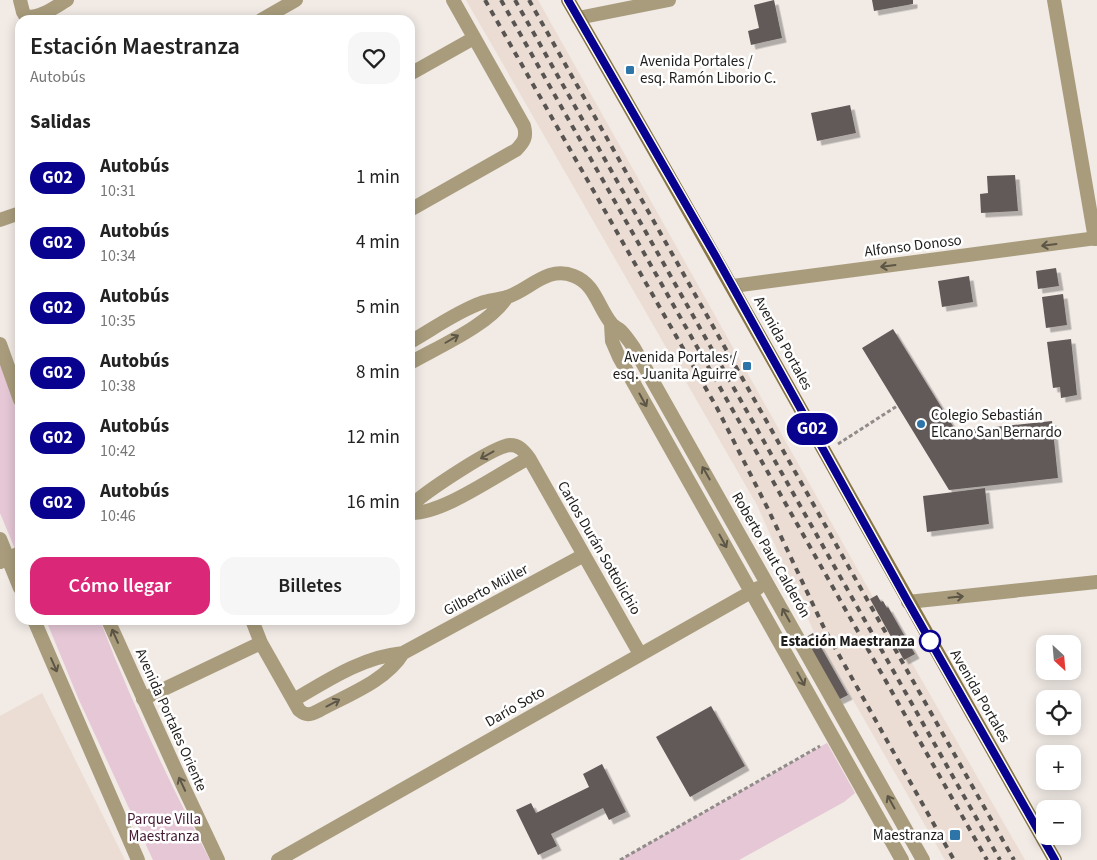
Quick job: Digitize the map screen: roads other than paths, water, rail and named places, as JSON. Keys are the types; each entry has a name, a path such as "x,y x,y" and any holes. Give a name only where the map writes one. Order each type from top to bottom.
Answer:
{"main road":[{"name":"Avenida Portales","path":"568,0 733,286 908,602 1055,860"}],"street":[{"path":"20,0 24,15"},
{"path":"40,15 67,0"},
{"path":"270,15 296,0"},
{"path":"415,207 516,150 523,143 526,135 524,126 453,0"},
{"path":"578,18 669,0"},
{"path":"1054,0 1096,239"},
{"path":"415,71 474,38"},
{"path":"0,220 15,215"},
{"name":"Alfonso Donoso","path":"733,286 1096,239"},
{"name":"Roberto Paut Calderón","path":"415,360 490,317 508,297 544,277 558,274 573,275 590,286 611,324 625,335 634,348 768,582 923,860"},
{"name":"Roberto Paut Calderón","path":"415,339 473,306 490,300 508,297"},
{"name":"Roberto Paut Calderón","path":"611,324 615,349 902,860"},
{"path":"0,344 15,386"},
{"path":"415,502 450,477 506,446 518,447 529,458 470,492 430,510 415,513"},
{"name":"Carlos Durán Sottolichio","path":"529,458 640,654"},
{"path":"0,539 15,574"},
{"name":"Gilberto Müller","path":"294,700 353,667 376,658 403,653 584,555"},
{"name":"Darío Soto","path":"278,860 768,582"},
{"path":"908,602 1097,582"},
{"path":"36,625 138,860"},
{"name":"Avenida Portales Oriente","path":"110,625 218,860"},
{"name":"Gilberto Müller","path":"254,625 261,643 294,700 302,712 309,715 376,680 392,667 403,653"},
{"path":"143,699 261,643"}],"railway":[{"path":"485,0 717,408 768,509 825,630 954,860"},
{"path":"501,0 987,860"},
{"path":"515,0 1000,860"},
{"path":"529,0 1014,860"}],"place":[{"name":"Avenida Portales / esq. Ramón Liborio C.","path":"630,70"},
{"name":"Avenida Portales / esq. Juanita Aguirre","path":"747,366"},
{"name":"Colegio Sebastián Elcano San Bernardo","path":"921,424"},
{"name":"Estación Maestranza","path":"930,641"},
{"name":"Maestranza","path":"955,835"}],"park label":[{"name":"Parque Villa Maestranza","path":"164,828"}]}
